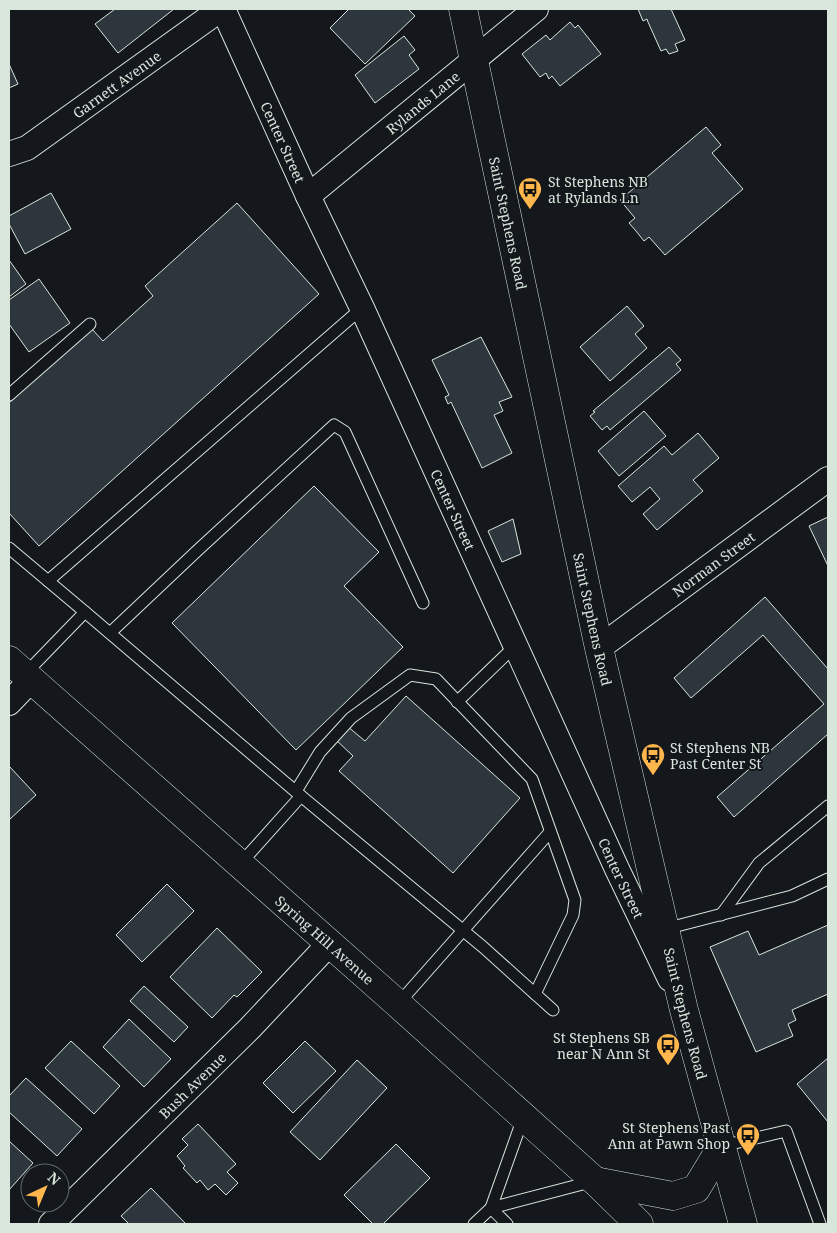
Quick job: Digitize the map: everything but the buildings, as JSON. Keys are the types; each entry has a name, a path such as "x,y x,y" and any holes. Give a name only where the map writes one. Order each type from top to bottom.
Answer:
{"main road":[{"name":"Saint Stephens Road","path":"463,9 599,648 684,1010 743,1224"},
{"name":"Spring Hill Avenue","path":"22,671 330,943 595,1181 639,1224"},
{"path":"595,1181 673,1196 696,1189 722,1146"}],"street":[{"name":"Garnett Avenue","path":"9,154 27,148 222,9"},
{"name":"Center Street","path":"222,9 362,308 514,646 684,1010"},
{"name":"Rylands Lane","path":"308,196 536,9"},
{"name":"Norman Street","path":"599,648 828,479"},
{"path":"9,703 22,671"},
{"name":"Bush Avenue","path":"51,1224 250,1028 330,943"}],"lane":[{"path":"48,581 362,308"},
{"path":"9,395 90,324"},
{"path":"110,633 334,426 344,432 423,603"},
{"path":"9,548 464,931 553,1010"},
{"path":"22,671 85,612"},
{"path":"457,702 514,646"},
{"path":"240,864 299,794 320,752 351,718 410,675 436,679 532,779 575,900 573,915 535,994"},
{"path":"721,915 759,863 828,806"},
{"path":"398,1004 550,832"},
{"path":"665,929 792,896 828,879"},
{"path":"474,1224 491,1208 523,1116"},
{"path":"722,1146 786,1131 820,1224"},
{"path":"491,1208 595,1181"},
{"path":"491,1208 508,1224"}],"place":[{"name":"St Stephens NB at Rylands Ln","path":"530,210"},
{"name":"St Stephens NB Past Center St","path":"653,776"},
{"name":"St Stephens SB near N Ann St","path":"668,1066"},
{"name":"St Stephens Past Ann at Pawn Shop","path":"748,1156"}]}
